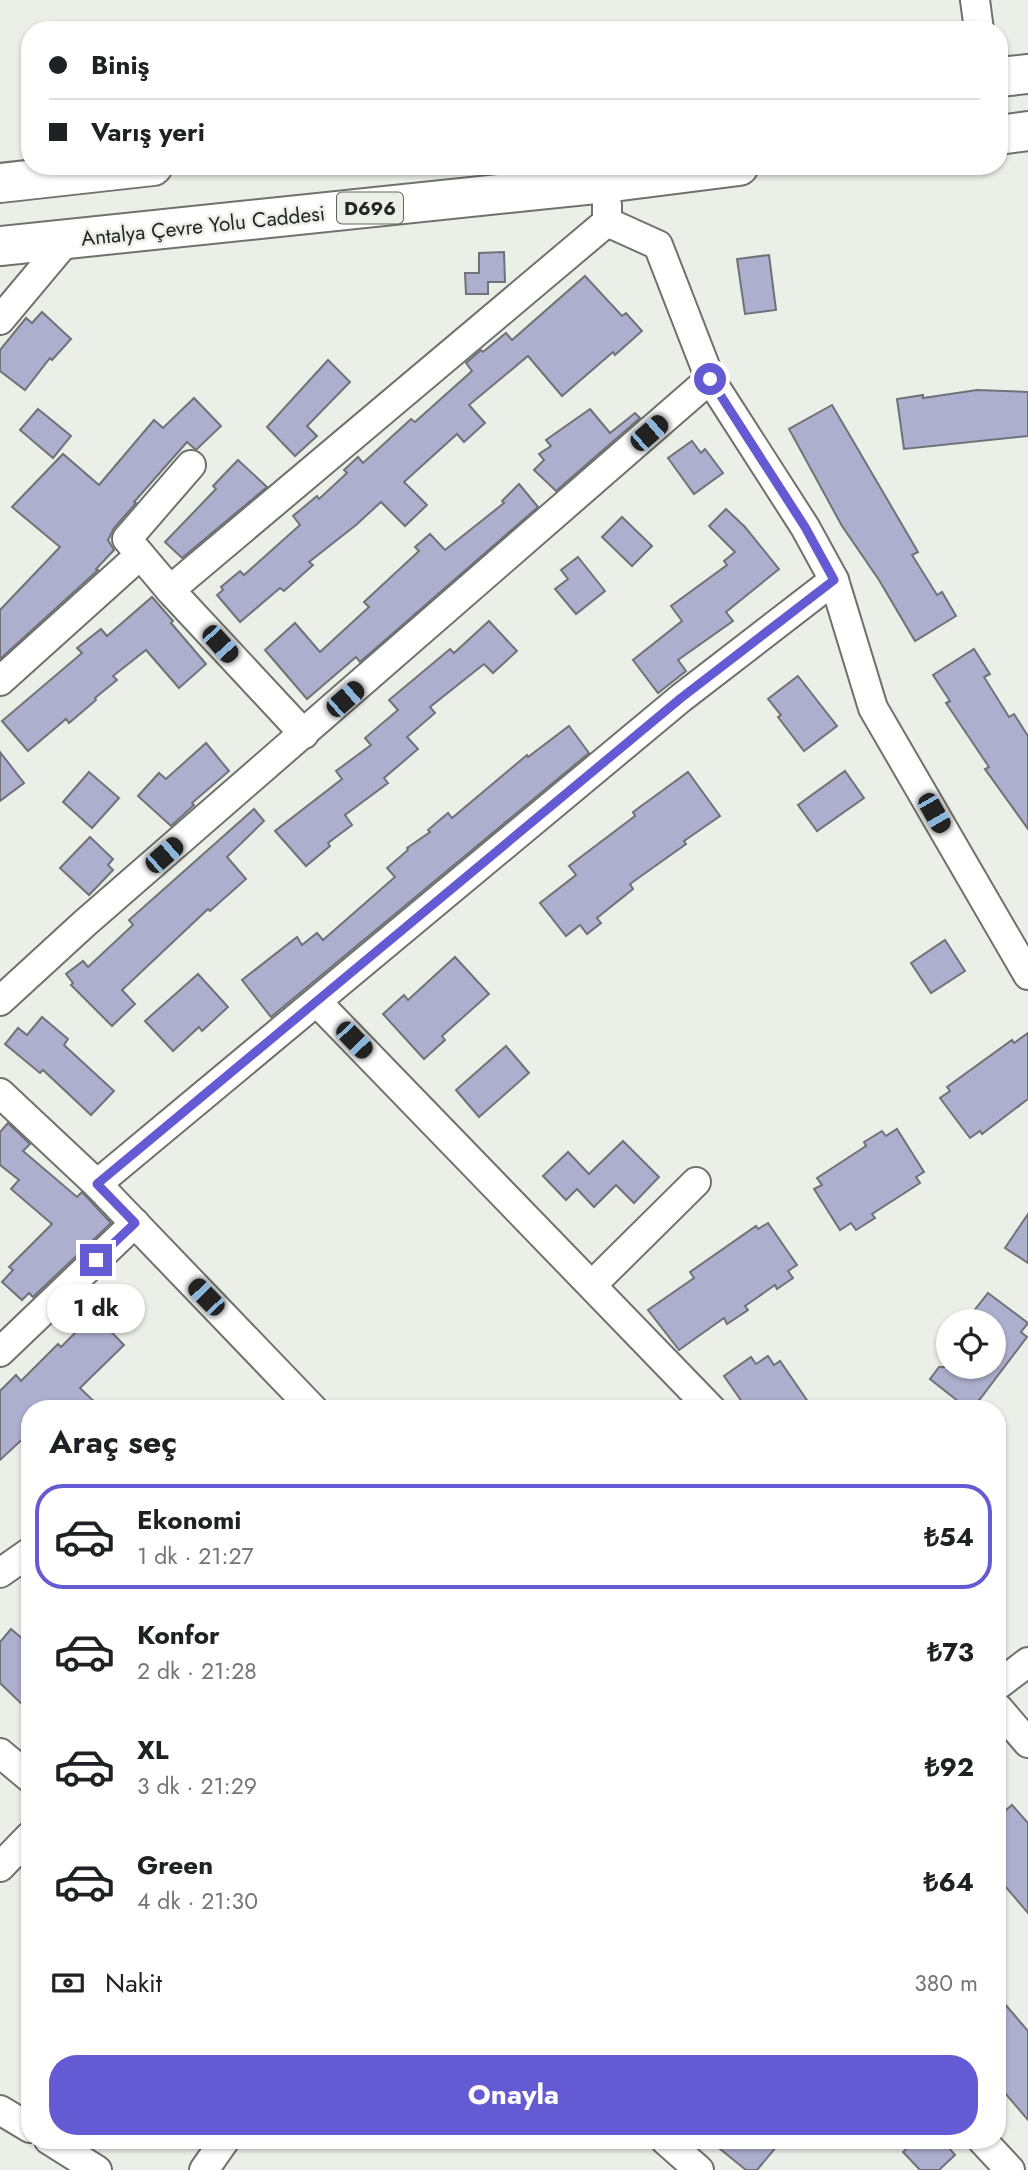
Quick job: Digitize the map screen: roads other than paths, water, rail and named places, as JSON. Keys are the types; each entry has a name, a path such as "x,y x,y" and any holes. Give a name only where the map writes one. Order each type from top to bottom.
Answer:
{"highway":[{"path":"1008,76 1028,74"},
{"path":"1008,134 1028,131"},
{"path":"0,183 72,175"},
{"name":"Antalya Çevre Yolu Caddesi","path":"0,246 668,175"}],"street":[{"path":"975,0 978,21"},
{"path":"605,183 607,222"},
{"path":"607,222 658,245 710,379 805,527 834,580 873,708 1028,975"},
{"path":"170,590 607,222"},
{"path":"0,320 67,240"},
{"path":"0,1001 85,923 710,379"},
{"path":"191,465 127,539 170,590 304,734"},
{"path":"0,681 140,555"},
{"path":"97,1184 681,698 834,580"},
{"path":"317,1002 702,1400"},
{"path":"0,1093 97,1184 304,1400"},
{"path":"592,1285 696,1182"},
{"path":"0,1352 135,1223"},
{"path":"0,1573 21,1558"},
{"path":"1006,1679 1028,1662"},
{"path":"1006,1717 1028,1743"},
{"path":"0,1752 21,1770"},
{"path":"0,1867 21,1845"},
{"path":"0,2110 21,2123"},
{"path":"63,2149 97,2170"},
{"path":"204,2170 219,2149"},
{"path":"675,2149 699,2170"},
{"path":"990,2149 1010,2170"}]}
